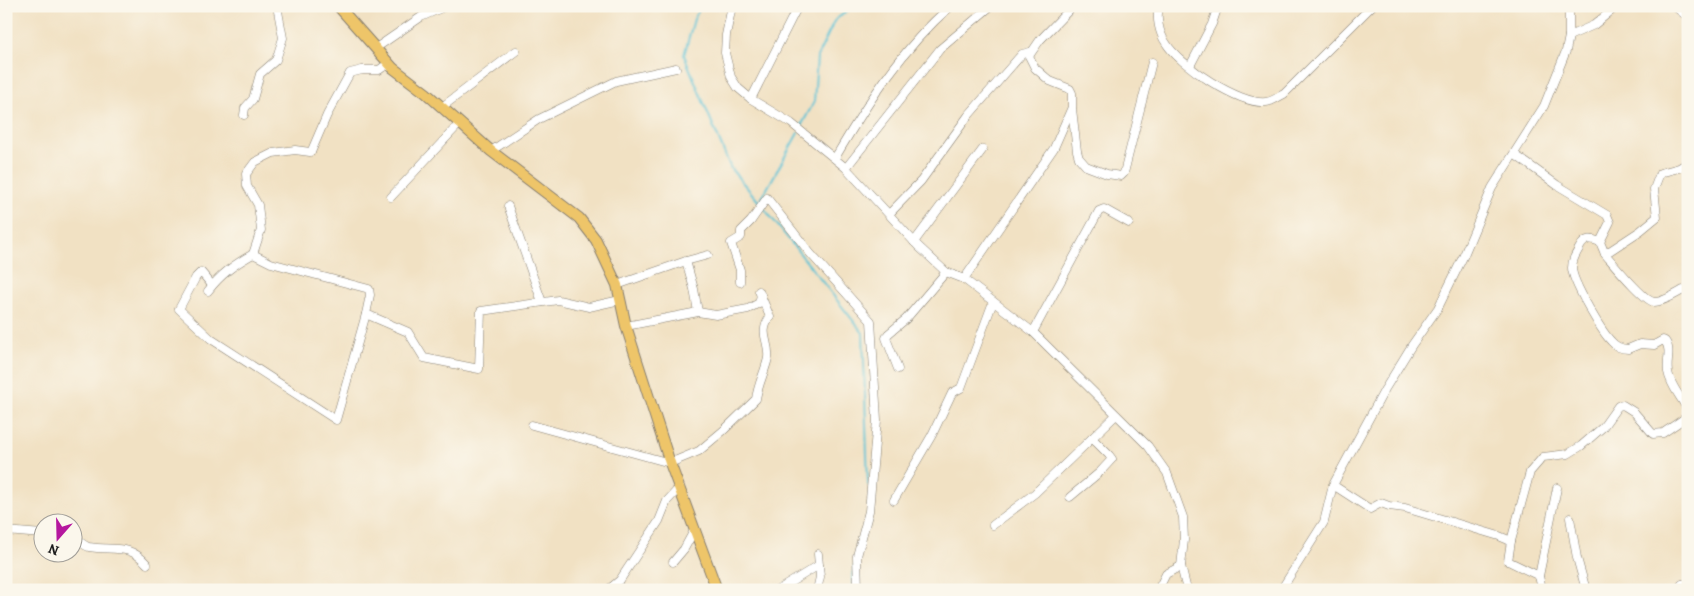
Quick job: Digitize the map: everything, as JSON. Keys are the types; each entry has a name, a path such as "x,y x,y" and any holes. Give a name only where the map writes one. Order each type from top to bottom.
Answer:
{"main road":[{"path":"338,6 394,68 442,107 491,152 578,218 596,240 617,285 626,326 670,463 717,590"}],"street":[{"path":"244,115 245,108 253,99 260,74 276,60 283,38 277,6"},
{"path":"376,48 421,17 446,6"},
{"path":"732,6 726,35 725,53 731,77 738,88 751,99 791,123 835,158 914,242 946,272 964,279 1033,332 1148,446 1167,473 1183,517 1184,540 1181,566 1187,590"},
{"path":"751,99 798,6"},
{"path":"835,158 867,104 908,52 951,6"},
{"path":"846,168 940,49 991,6"},
{"path":"889,214 921,181 968,116 1022,54 1030,52 1073,6"},
{"path":"1159,6 1159,26 1167,45 1190,66 1206,79 1223,89 1246,98 1267,103 1284,94 1372,6"},
{"path":"1190,66 1212,24 1218,6"},
{"path":"1281,590 1324,522 1333,485 1412,344 1438,308 1464,255 1492,188 1544,106 1566,51 1569,36 1569,6"},
{"path":"1569,36 1594,25 1617,6"},
{"path":"1674,6 1688,17"},
{"path":"442,107 516,51"},
{"path":"1030,52 1029,56 1035,68 1050,82 1070,89 1072,93 1079,158 1086,166 1106,174 1121,176 1124,173 1152,62"},
{"path":"253,254 271,263 369,289 370,295 366,314 336,420 211,339 179,309 196,277 201,272 210,288 219,277 234,265 253,254 261,230 258,205 247,186 246,174 255,162 273,153 290,150 310,152 327,115 350,73 362,70 379,70 386,65 394,68"},
{"path":"491,152 539,119 616,81 676,68"},
{"path":"964,279 1054,148 1072,107"},
{"path":"391,197 460,123"},
{"path":"914,242 983,149"},
{"path":"1514,154 1557,185 1607,215 1610,222 1600,242 1605,254 1644,297 1652,302 1658,302 1683,290 1688,293"},
{"path":"1605,254 1640,231 1657,216 1654,189 1660,173 1679,168 1688,163"},
{"path":"740,282 740,270 730,243 742,237 741,232 767,198 810,253 871,321 877,420 869,510 857,556 858,590"},
{"path":"508,206 542,302"},
{"path":"1033,332 1099,211 1104,209 1129,223"},
{"path":"1600,242 1588,239 1583,241 1574,254 1572,268 1575,281 1614,345 1628,349 1640,344 1654,345 1662,340 1665,341 1670,349 1667,366 1669,378 1672,386 1682,398 1688,412"},
{"path":"617,285 708,255"},
{"path":"686,261 698,312"},
{"path":"898,369 886,338 912,312 946,272"},
{"path":"532,425 670,463 699,451 756,399 757,387 768,357 764,325 770,317 760,293 760,303 748,309 716,315 698,312 626,326"},
{"path":"366,314 408,332 424,358 479,369 481,312 558,300 589,308 620,300"},
{"path":"894,500 932,435 952,393 961,388 994,302"},
{"path":"1539,576 1508,561 1511,542 1530,472 1543,457 1568,454 1581,446 1603,427 1618,406 1623,405 1634,412 1653,434 1663,433 1688,416"},
{"path":"993,525 1035,493 1116,415"},
{"path":"1070,497 1100,472 1112,459 1092,438"},
{"path":"1333,485 1370,509 1381,503 1405,508 1499,536 1511,542"},
{"path":"608,590 620,580 659,521 667,502 680,487"},
{"path":"1546,590 1541,585 1539,576 1557,488"},
{"path":"1570,518 1577,558 1586,590"},
{"path":"673,562 684,549 695,529"},
{"path":"6,531 32,533"},
{"path":"82,543 87,547 126,549 135,552 147,564"},
{"path":"818,554 820,577 818,590"},
{"path":"778,590 819,565"},
{"path":"1158,590 1166,574 1181,566"},
{"path":"1678,590 1682,584 1688,583"}],"waterway":[{"path":"701,6 694,19 684,55 731,169 760,203"},
{"path":"800,128 814,102 817,57 835,20 854,6"},
{"path":"759,203 798,133"},
{"path":"763,207 863,333 868,485"},
{"path":"852,590 854,566"}]}
